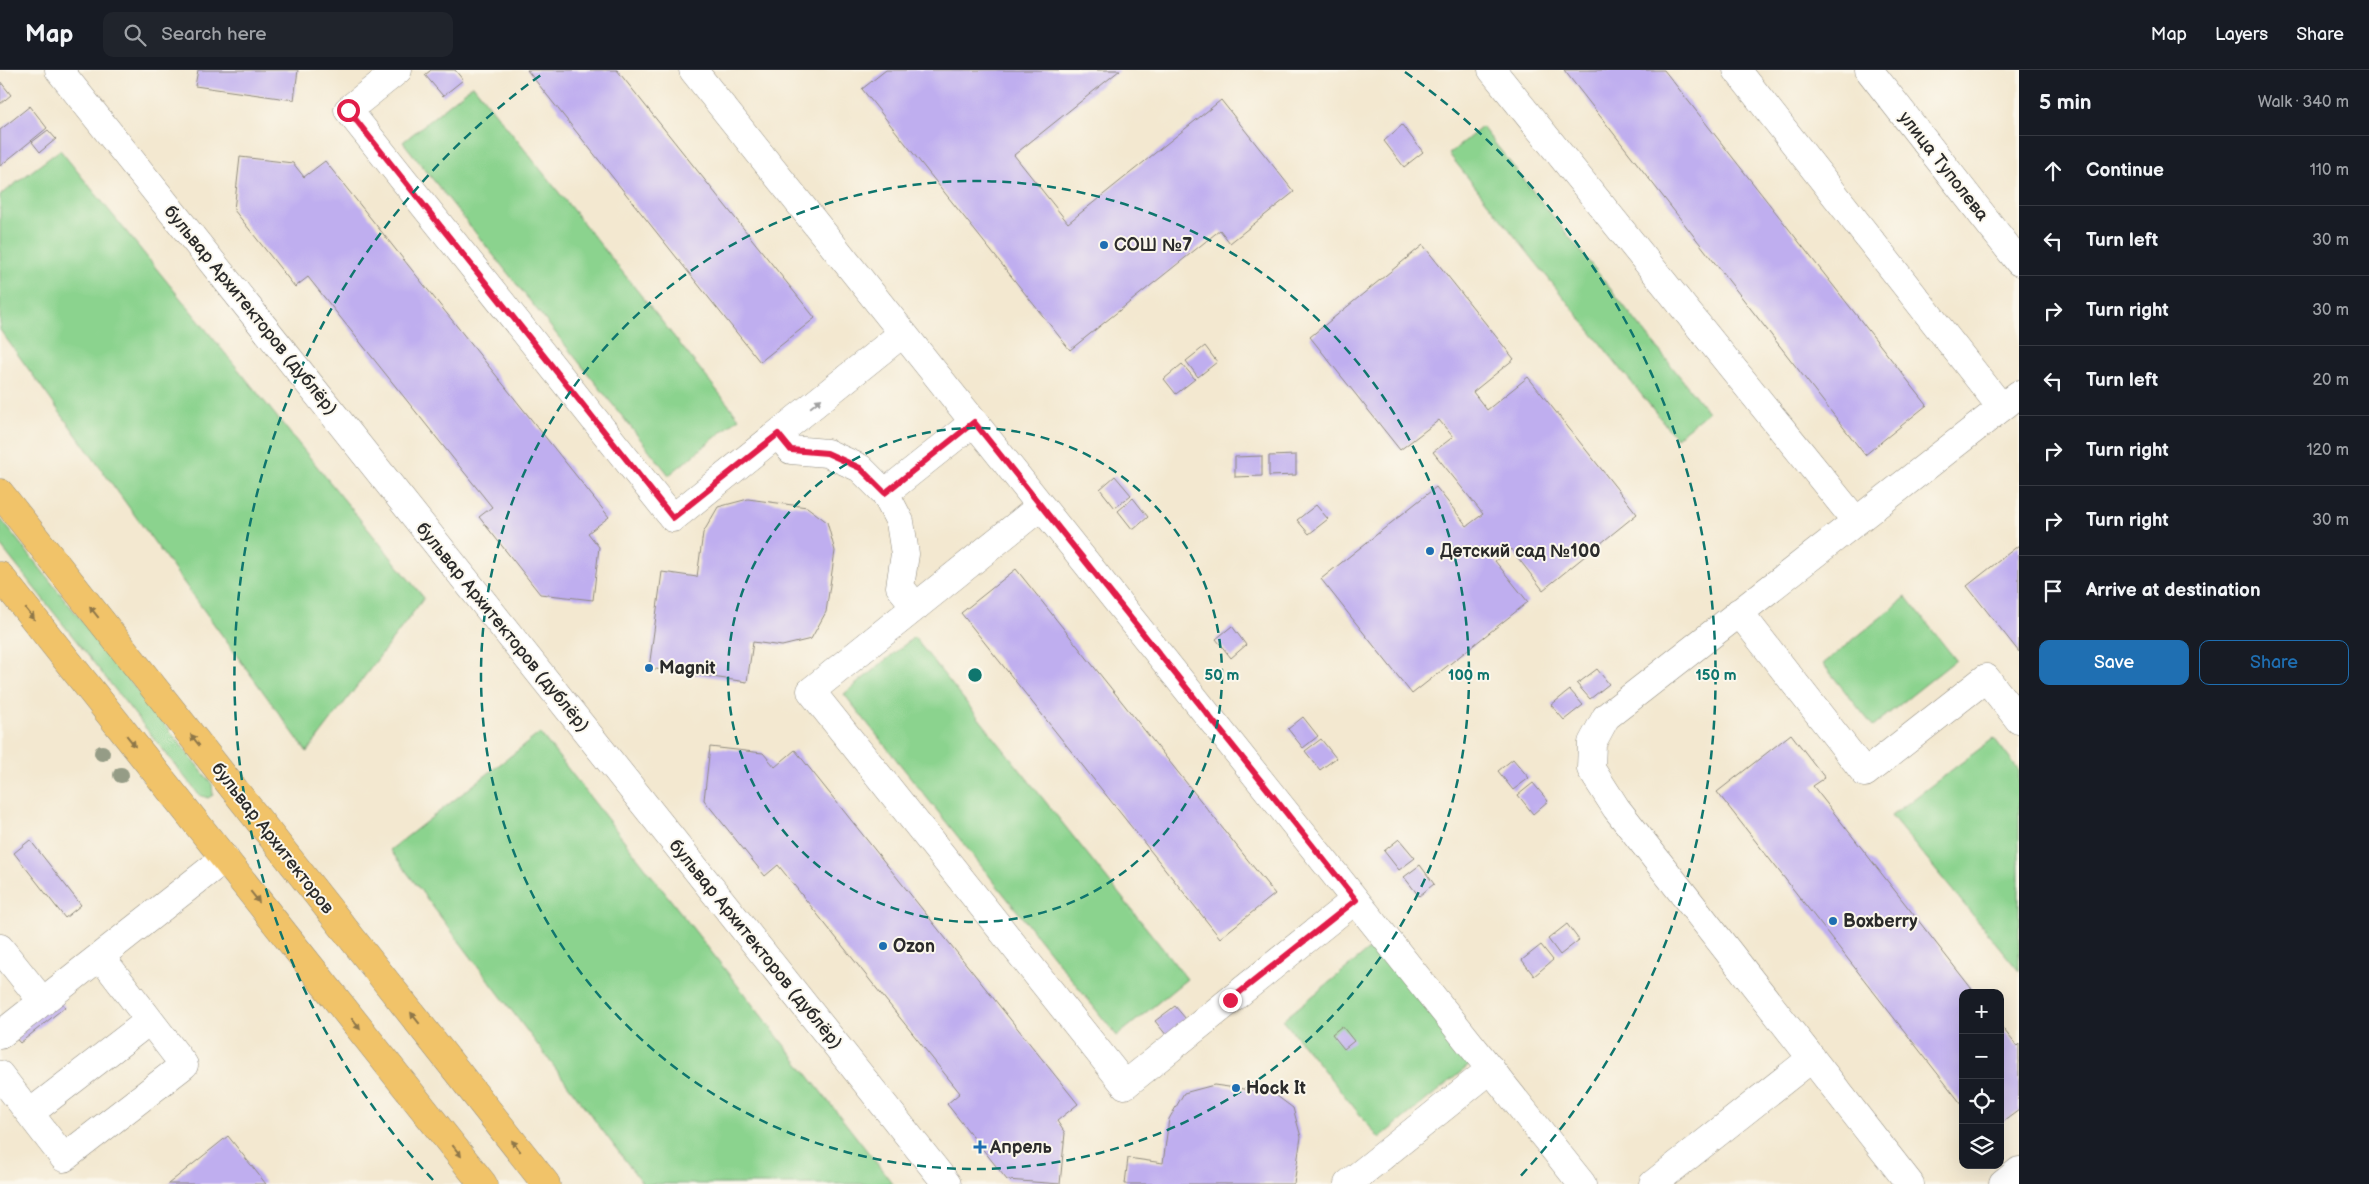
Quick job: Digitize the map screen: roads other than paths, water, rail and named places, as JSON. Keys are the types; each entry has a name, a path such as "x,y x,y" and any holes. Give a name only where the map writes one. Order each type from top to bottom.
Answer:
{"main road":[{"name":"бульвар Архитекторов","path":"0,493 546,1184"},
{"path":"0,576 483,1184"}],"street":[{"name":"бульвар Архитекторов (дублёр)","path":"60,70 947,1184"},
{"path":"398,70 348,110 673,518 903,333"},
{"path":"693,70 1582,1184"},
{"path":"1492,70 1856,521"},
{"path":"1737,70 2010,400 1606,717 1592,743 1591,769 1616,808 1910,1184"},
{"name":"улица Туполева","path":"1870,70 2019,262"},
{"path":"885,493 974,422"},
{"path":"778,434 791,450 827,453 860,468 885,493 900,522 905,554 900,587 916,607"},
{"path":"1041,506 811,691 1125,1085 1356,900"},
{"path":"1739,612 1865,773 1986,678 2019,720"},
{"path":"0,1034 224,858"},
{"path":"0,948 43,1002"},
{"path":"0,1075 64,1158 184,1065 100,957"},
{"path":"30,1113 149,1021"},
{"path":"1653,1184 1812,1058"},
{"path":"1348,1184 1491,1069"},
{"path":"2003,1184 2019,1171"}],"place":[{"name":"СОШ №7","path":"1104,245"},
{"name":"Детский сад №100","path":"1430,551"},
{"name":"Magnit","path":"649,668"},
{"name":"Boxberry","path":"1833,921"},
{"name":"Ozon","path":"883,946"},
{"name":"Hock It","path":"1236,1088"},
{"name":"Апрель","path":"980,1147"}]}
